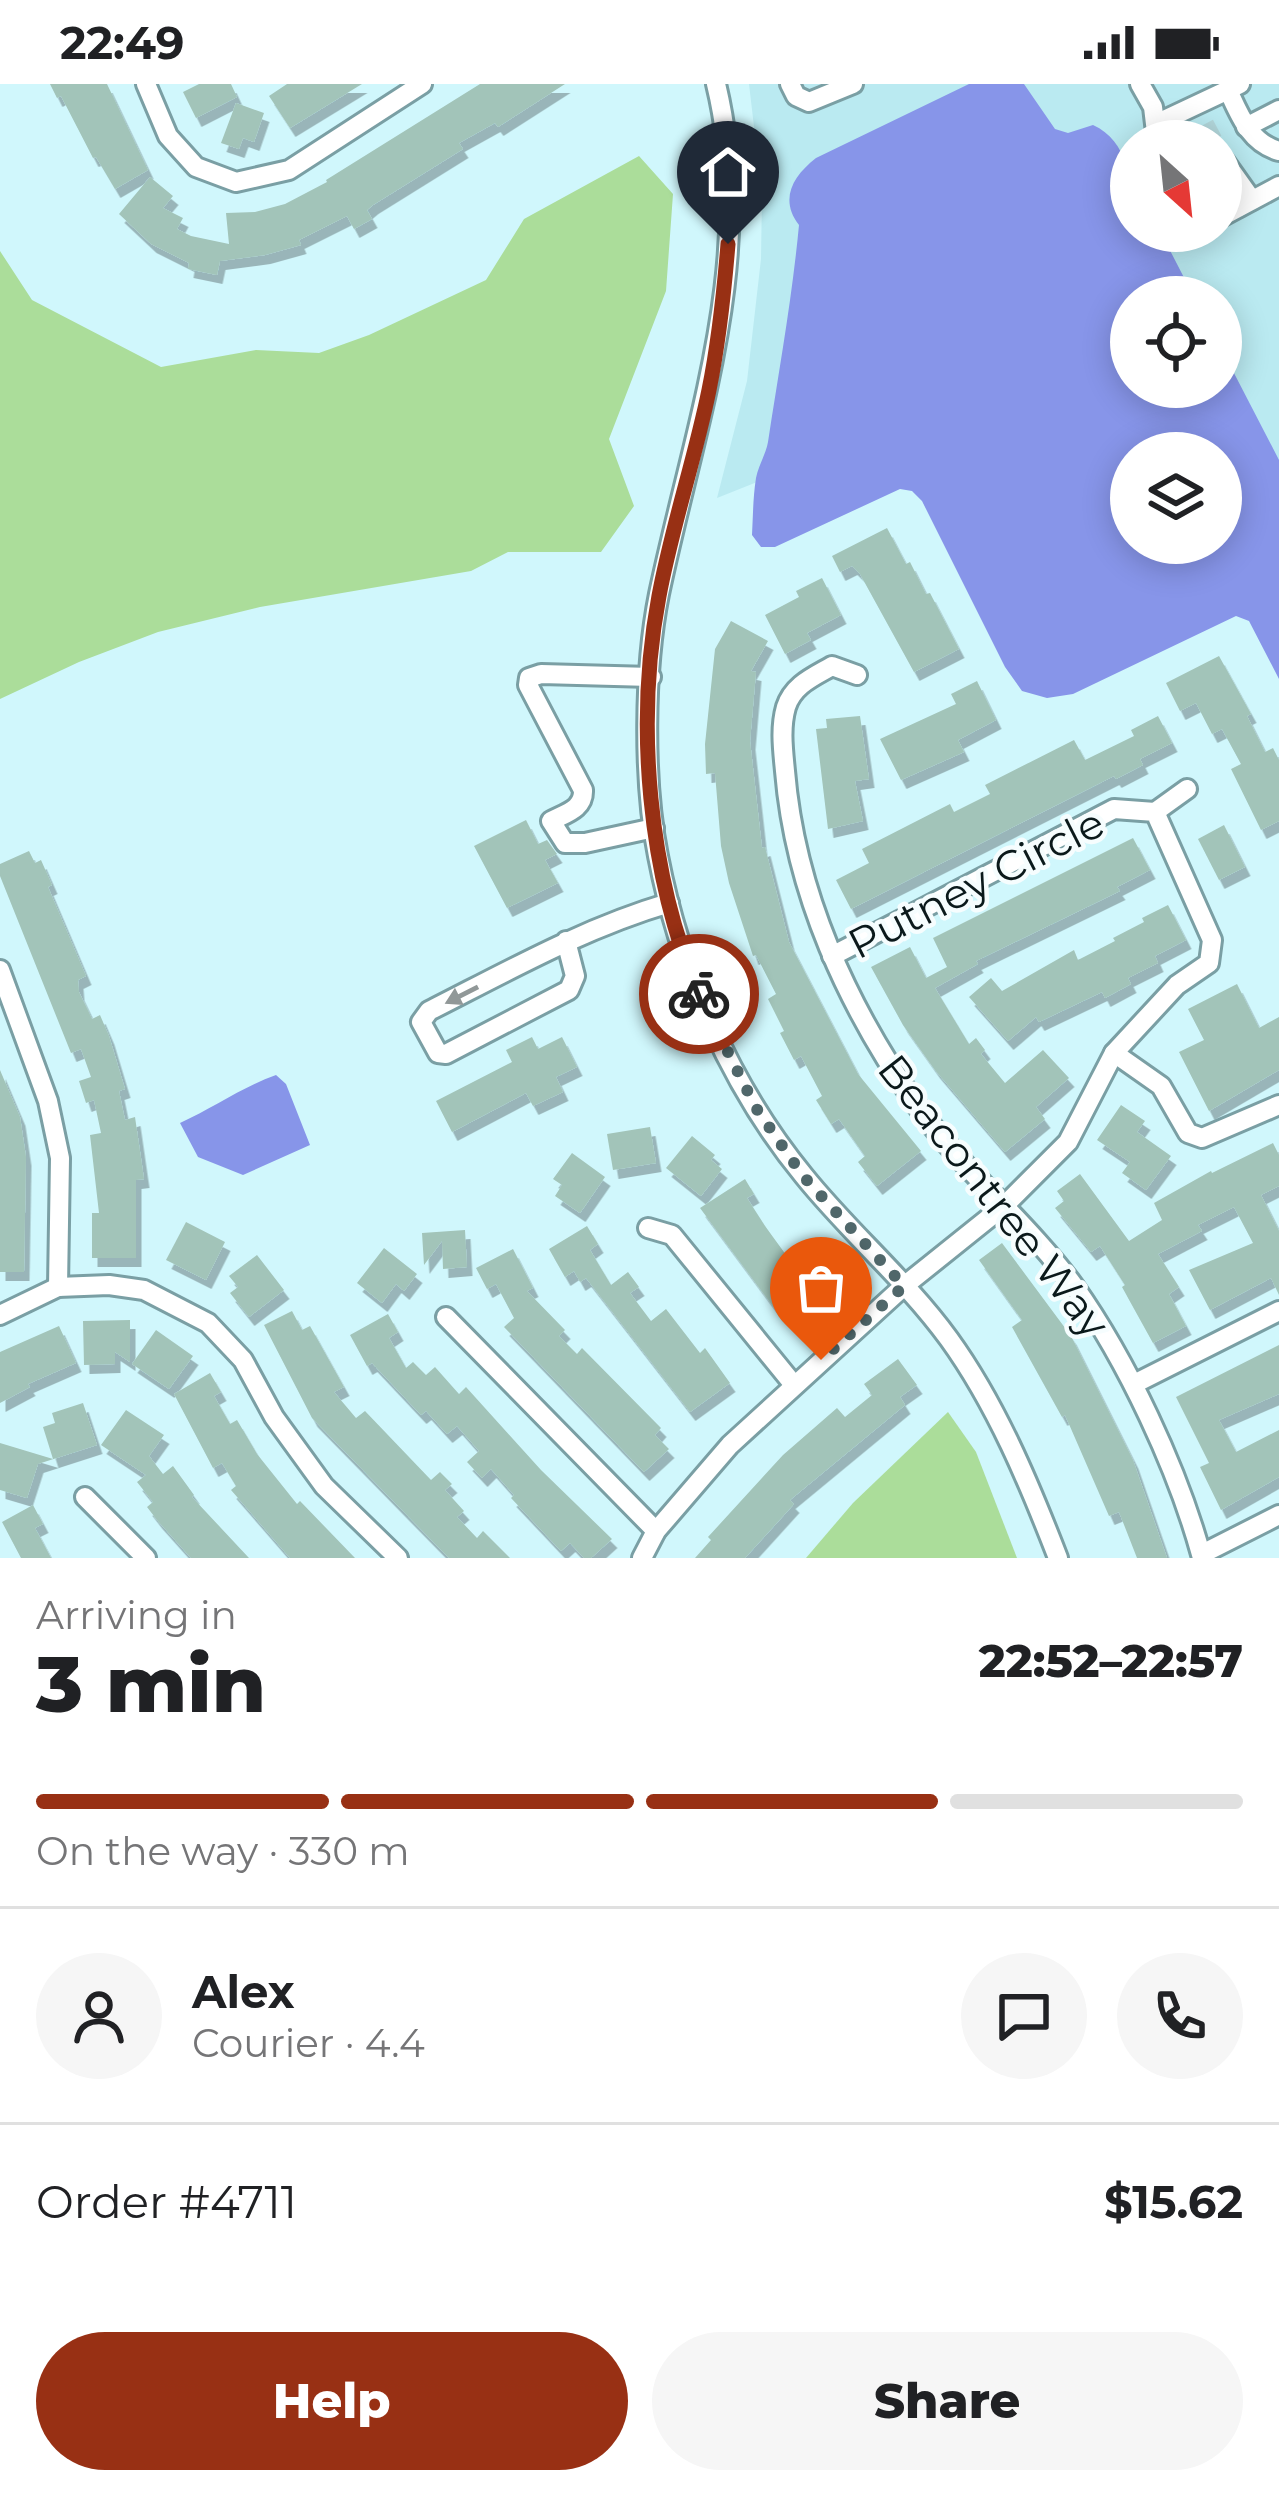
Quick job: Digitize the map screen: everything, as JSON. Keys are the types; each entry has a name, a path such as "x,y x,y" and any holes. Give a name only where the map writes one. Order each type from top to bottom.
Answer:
{"street":[{"path":"146,84 168,136 196,166 236,182 289,170 422,84"},
{"path":"716,84 730,208 722,315 708,394 658,599 651,677 648,737 654,828 669,903 686,962 756,1108 803,1176 950,1340 1008,1440 1058,1558"},
{"path":"790,84 796,97 809,102 853,84"},
{"path":"1140,84 1153,120"},
{"path":"1189,120 1234,87 1246,128 1265,147 1279,151"},
{"path":"1246,128 1279,110"},
{"path":"1242,206 1279,186"},
{"name":"Beacontree Way","path":"857,676 832,666 799,685 786,705 782,737 789,818 809,896 832,956 871,1035 920,1111 1073,1286 1134,1384 1202,1556"},
{"path":"651,677 541,674 530,678 528,685 583,790 577,808 551,821 565,843 654,828"},
{"path":"1155,812 1187,789"},
{"name":"Putney Circle","path":"642,1558 656,1531 730,1445 904,1286 1005,1205 1068,1142 1114,1053 1178,986 1209,963 1212,940 1155,812 1114,809 832,956"},
{"path":"566,941 575,976 569,990 446,1054 437,1052 422,1022 429,1011 566,941 614,919 669,903"},
{"path":"0,970 48,1101 60,1158 58,1287"},
{"path":"1114,1053 1162,1086 1188,1132 1202,1138 1279,1105"},
{"path":"649,1228 672,1235 794,1385"},
{"path":"0,1315 58,1287 109,1285 144,1290 208,1323 243,1360 274,1417 324,1486 398,1558"},
{"path":"1134,1384 1279,1311"},
{"path":"446,1317 656,1531"},
{"path":"85,1497 146,1558"},
{"path":"1202,1556 1279,1515"}],"shaded area":[{"path":"749,84 1279,84 1279,615 1242,512 1242,432 1221,432 1221,408 1242,408 1242,276 1110,276 1110,340 717,498 747,381 761,259 762,195"}],"green space":[{"path":"639,156 673,194 666,291 609,439 634,506 601,552 508,552 471,571 260,607 158,632 0,699 0,251 32,300 161,367 256,350 319,353 486,280 524,219"},
{"path":"948,1412 976,1452 1017,1558 806,1558 853,1503"}],"water":[{"path":"969,84 1024,84 1055,129 1068,133 1093,125 1106,133 1110,137 1110,252 1171,252 1183,276 1110,276 1110,408 1242,408 1242,389 1279,460 1279,679 1249,621 1236,616 1073,694 1047,698 1022,691 1005,667 922,501 912,491 900,489 775,547 761,547 752,535 755,485 768,442 789,307 799,225 790,197 801,172 816,158"},
{"path":"276,1075 286,1084 310,1145 243,1175 198,1157 180,1123"}],"building":[{"path":"50,84 107,84 148,170 115,189"},
{"path":"199,84 231,84 237,97 196,118 183,92"},
{"path":"287,84 362,84 290,128 269,96"},
{"path":"480,84 565,84 498,127 495,123 459,143 463,149 373,205 367,210 372,219 354,229 347,216 299,240 301,245 220,261 217,275 188,269 189,263 151,244 119,214 150,177 173,196 163,208 183,218 177,229 229,244 226,213 285,204"},
{"path":"236,103 264,113 254,142 243,138 239,149 221,143"},
{"path":"887,528 906,564 910,562 926,594 930,593 959,649 914,672 860,574 852,566 840,572 832,556"},
{"path":"822,578 841,615 807,633 811,640 785,654 765,615"},
{"path":"731,621 768,641 751,671 756,672 750,741 762,848 789,942 858,1074 921,1151 877,1186 858,1162 865,1156 839,1119 831,1124 816,1100 822,1096 801,1056 794,1060 780,1033 784,1031 768,999 776,994 753,956 729,883 715,773 706,774 705,744 715,649"},
{"path":"1219,656 1251,714 1247,716 1265,752 1273,748 1279,760 1279,821 1261,830 1231,769 1241,764 1222,729 1212,734 1196,703 1180,711 1166,683"},
{"path":"977,681 996,720 958,740 964,752 901,780 880,739 956,704 951,694"},
{"path":"860,716 869,779 855,781 863,821 828,829 816,729 827,728 826,719"},
{"path":"1158,716 1172,743 1140,759 1143,765 851,909 836,880 869,863 862,849 950,804 954,812 990,794 985,785 1074,740 1085,760 1134,736 1131,730"},
{"path":"526,820 538,844 547,840 557,854 545,860 558,883 507,908 474,846"},
{"path":"1224,825 1245,867 1219,880 1198,839"},
{"path":"1133,838 1150,870 1117,887 1120,891 976,961 978,964 935,988 969,1044 976,1038 985,1050 981,1054 1005,1083 1043,1050 1069,1078 1036,1107 1045,1119 1005,1152 935,1070 871,967 910,947 926,978 947,967 933,938"},
{"path":"29,851 35,863 41,860 86,976 78,980 79,992 92,1019 100,1015 109,1036 125,1089 119,1091 125,1120 135,1117 144,1179 136,1180 136,1258 92,1258 92,1213 99,1213 90,1135 101,1133 94,1100 86,1103 79,1081 91,1077 81,1049 71,1053 0,876 0,864"},
{"path":"1168,905 1186,940 1155,956 1158,963 1128,978 1131,984 1105,998 1102,992 1039,1022 1036,1017 1008,1041 969,997 991,978 1002,991 1074,950 1078,960"},
{"path":"1237,984 1259,1028 1279,1017 1279,1070 1209,1111 1179,1052 1204,1040 1188,1009"},
{"path":"532,1037 538,1049 562,1037 577,1067 556,1077 563,1092 533,1106 526,1093 452,1132 436,1101 512,1062 506,1050"},
{"path":"0,1070 20,1117 26,1157 24,1272 0,1272"},
{"path":"1121,1105 1145,1121 1137,1132 1171,1156 1146,1190 1122,1173 1130,1162 1097,1140"},
{"path":"650,1127 656,1163 613,1170 607,1134"},
{"path":"692,1136 715,1155 711,1160 722,1169 701,1196 666,1168"},
{"path":"1273,1143 1279,1155 1279,1186 1261,1195 1279,1231 1279,1295 1271,1278 1210,1310 1189,1270 1253,1243 1234,1207 1198,1225 1202,1231 1158,1254 1179,1287 1169,1294 1186,1326 1153,1343 1100,1246 1091,1252 1055,1208 1064,1201 1057,1191 1080,1174 1129,1241 1162,1220 1154,1203"},
{"path":"572,1153 605,1177 580,1213 555,1196 562,1185 553,1179"},
{"path":"745,1179 754,1194 747,1198 765,1226 797,1270 806,1264 825,1291 819,1296 825,1305 798,1325 786,1308 778,1313 700,1208"},
{"path":"186,1222 225,1242 206,1280 166,1260"},
{"path":"587,1226 598,1244 590,1250 611,1285 628,1272 639,1287 630,1293 651,1321 666,1309 700,1353 705,1348 730,1383 690,1412 586,1278 580,1282 574,1271 565,1277 549,1249"},
{"path":"465,1230 467,1267 443,1269 442,1241 424,1265 422,1233"},
{"path":"1002,1243 1071,1336 1133,1460 1167,1558 1137,1558 1119,1512 1109,1516 1065,1415 1062,1417 1012,1327 1022,1320 979,1260"},
{"path":"384,1248 417,1274 404,1291 396,1284 382,1303 357,1283"},
{"path":"513,1249 533,1288 527,1291 565,1330 559,1336 577,1354 582,1348 661,1428 655,1435 669,1449 644,1472 504,1327 514,1318 496,1284 487,1289 476,1268"},
{"path":"257,1255 284,1290 249,1317 230,1293 238,1287 229,1276"},
{"path":"292,1311 302,1330 310,1326 344,1387 334,1392 356,1418 365,1411 431,1480 440,1472 452,1484 445,1490 464,1511 457,1517 477,1538 483,1531 510,1558 449,1558 312,1418 264,1325"},
{"path":"388,1314 398,1332 389,1338 406,1368 413,1362 426,1375 435,1367 459,1394 466,1387 612,1539 591,1558 584,1558 570,1543 561,1551 511,1498 514,1495 491,1469 482,1478 467,1462 479,1451 457,1426 447,1434 426,1411 421,1415 372,1363 367,1366 350,1335"},
{"path":"130,1320 130,1362 115,1352 115,1364 84,1365 83,1321"},
{"path":"59,1326 76,1363 28,1384 30,1387 0,1403 0,1352"},
{"path":"156,1330 193,1356 169,1389 132,1364"},
{"path":"1279,1345 1279,1394 1219,1420 1236,1452 1279,1430 1279,1477 1221,1510 1200,1467 1209,1463 1176,1397"},
{"path":"898,1359 917,1385 900,1397 905,1405 790,1500 794,1504 745,1558 695,1558 711,1540 708,1537 783,1455 837,1408 845,1417 872,1395 864,1384"},
{"path":"210,1373 221,1392 214,1396 230,1424 237,1420 297,1504 300,1501 355,1558 290,1558 231,1490 236,1486 222,1463 213,1468 174,1394"},
{"path":"83,1403 97,1445 38,1464 27,1498 0,1490 0,1443 53,1459 43,1427 55,1423 52,1413"},
{"path":"126,1410 164,1435 149,1456 163,1474 173,1466 192,1497 249,1558 191,1558 157,1520 147,1507 153,1502 137,1482 146,1475 101,1445"},
{"path":"33,1505 43,1524 35,1528 51,1558 21,1558 2,1522"}],"way so far":[{"path":"699,994 756,1108 803,1176 904,1286 821,1360"}],"route":[{"path":"699,994 658,857 648,737 658,599 708,394 728,244"}]}
